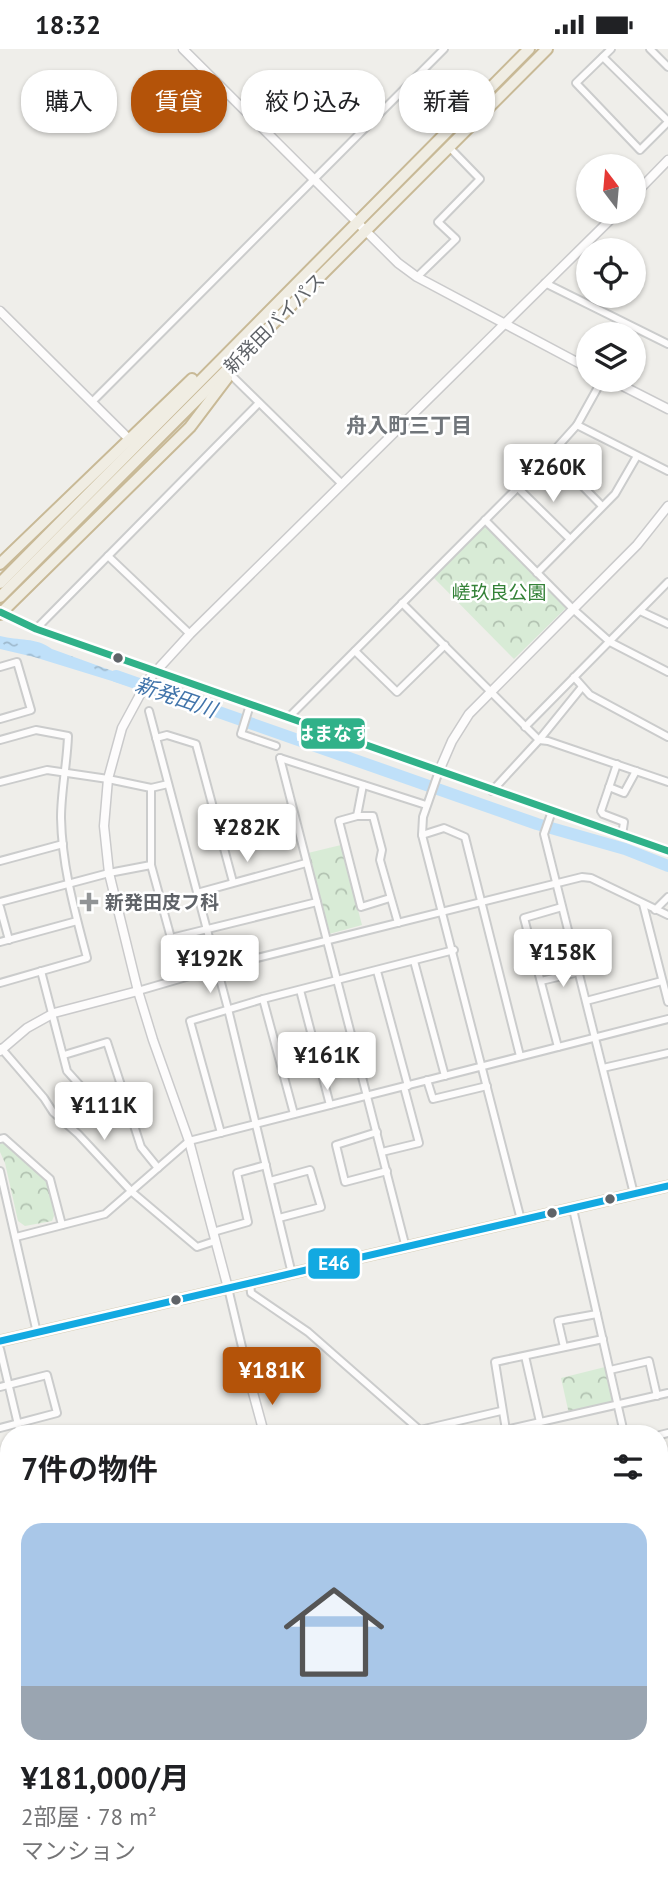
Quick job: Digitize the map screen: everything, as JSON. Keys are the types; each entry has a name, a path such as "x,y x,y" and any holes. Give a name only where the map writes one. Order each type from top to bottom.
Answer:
{"highway":[{"name":"新発田バイパス","path":"0,583 78,513 252,345 529,49"},
{"name":"新発田バイパス","path":"0,597 260,320 449,147 547,49"},
{"path":"0,564 214,358 260,320"},
{"path":"1,613 190,427 252,345"}],"main road":[{"path":"0,1341 668,1186"}],"street":[{"path":"183,49 398,263 417,277 576,362"},
{"path":"92,402 444,49"},
{"path":"603,57 668,121 640,150 576,83 611,49"},
{"path":"652,50 668,67"},
{"path":"417,277 456,239 438,222 480,179 449,147"},
{"path":"646,183 668,160"},
{"path":"262,1425 189,1141 138,991 109,873 104,826 108,779 122,728 148,680 190,634 606,224"},
{"path":"545,283 624,322"},
{"path":"0,311 130,440"},
{"path":"646,333 668,344"},
{"path":"230,374 341,483"},
{"path":"288,718 551,454 577,425 595,392"},
{"path":"635,392 668,409"},
{"path":"36,629 259,403"},
{"path":"577,425 668,471"},
{"path":"551,454 603,506"},
{"path":"537,573 615,494 637,456"},
{"path":"518,488 570,540"},
{"path":"521,1220 454,950 422,835 423,817 452,741 469,714 637,545 668,506"},
{"path":"485,520 573,609 610,642 668,672"},
{"path":"108,556 190,634"},
{"path":"525,727 668,582"},
{"path":"402,603 539,740 668,782"},
{"path":"640,611 668,624"},
{"path":"1,613 36,629 288,718 437,775 492,791 550,816 622,835 668,851"},
{"path":"355,651 397,692 445,645"},
{"path":"0,667 17,662 31,710 0,719"},
{"path":"574,677 590,695 668,737"},
{"path":"492,791 539,740 582,687"},
{"path":"250,705 242,734 276,746"},
{"path":"149,712 228,1009 292,1274"},
{"path":"0,740 36,730 68,736 67,773 61,815 63,844 68,885 88,958 0,982"},
{"path":"156,738 167,736 196,744 233,882"},
{"path":"406,1248 280,758 426,805"},
{"path":"617,764 601,811 624,822 622,835"},
{"path":"0,782 47,770 150,788 168,784"},
{"path":"609,787 624,793 636,771"},
{"path":"357,816 363,785"},
{"path":"150,788 151,865 171,938 317,902"},
{"path":"390,898 361,907 339,821 357,816 373,816 382,850 380,860 398,923"},
{"path":"550,816 544,834 634,1194"},
{"path":"422,835 444,828 465,837 520,1056"},
{"path":"0,861 63,844"},
{"path":"197,893 306,863"},
{"path":"9,940 0,905 109,873 151,865"},
{"path":"215,1241 197,1247 132,1192 78,1134 53,1112 44,1097 1,1049 27,1028 54,1013 217,968 582,877 668,915"},
{"path":"655,909 668,897"},
{"path":"643,904 668,1002"},
{"path":"558,1047 524,918 562,907"},
{"path":"0,942 77,921"},
{"path":"221,1133 190,1021 454,950"},
{"path":"414,961 444,1076"},
{"path":"41,971 67,1071 112,1121 131,1117"},
{"path":"377,971 419,1143 382,1152"},
{"path":"541,981 579,972"},
{"path":"586,1001 662,981"},
{"path":"300,990 330,1105"},
{"path":"264,999 294,1114"},
{"path":"16,1237 105,1214 189,1141 668,1019"},
{"path":"64,1055 107,1042 141,1147 158,1168"},
{"path":"603,1069 668,1053"},
{"path":"427,1080 433,1099 487,1086"},
{"path":"377,1132 336,1145 345,1182 387,1171"},
{"path":"0,1139 4,1138 50,1179 62,1225"},
{"path":"213,1232 248,1222 237,1174 266,1165"},
{"path":"270,1181 310,1170 321,1207 279,1218"},
{"path":"0,1171 37,1333"},
{"path":"573,1209 622,1425"},
{"path":"250,1283 251,1293 308,1332 414,1425"},
{"path":"564,1347 558,1321 597,1314"},
{"path":"505,1425 495,1362 603,1339"},
{"path":"0,1349 18,1423"},
{"path":"525,1356 540,1422"},
{"path":"610,1370 649,1361 657,1396"},
{"path":"0,1387 47,1375 57,1413 11,1425"},
{"path":"527,1425 668,1393"},
{"path":"445,1425 501,1411"}],"green space":[{"name":"嵯玖良公園","path":"485,525 566,608 514,659 432,576"},
{"path":"341,845 362,925 329,934 308,853"},
{"path":"3,1141 49,1184 54,1216 52,1221 25,1226 18,1221 0,1152 0,1142"},
{"path":"605,1367 613,1399 610,1404 569,1414 561,1378"}],"water":[{"path":"0,636 34,641 132,678 128,686 0,649"}],"waterway":[{"name":"新発田川","path":"116,676 537,824 625,849 668,866"}],"transit line":[{"name":"はまなす","path":"0,612 36,629 668,851"},
{"name":"E46","path":"0,1341 668,1186"}],"place":[{"name":"新発田皮フ科","path":"89,902"}],"district":[{"name":"舟入町三丁目","path":"409,425"}]}
